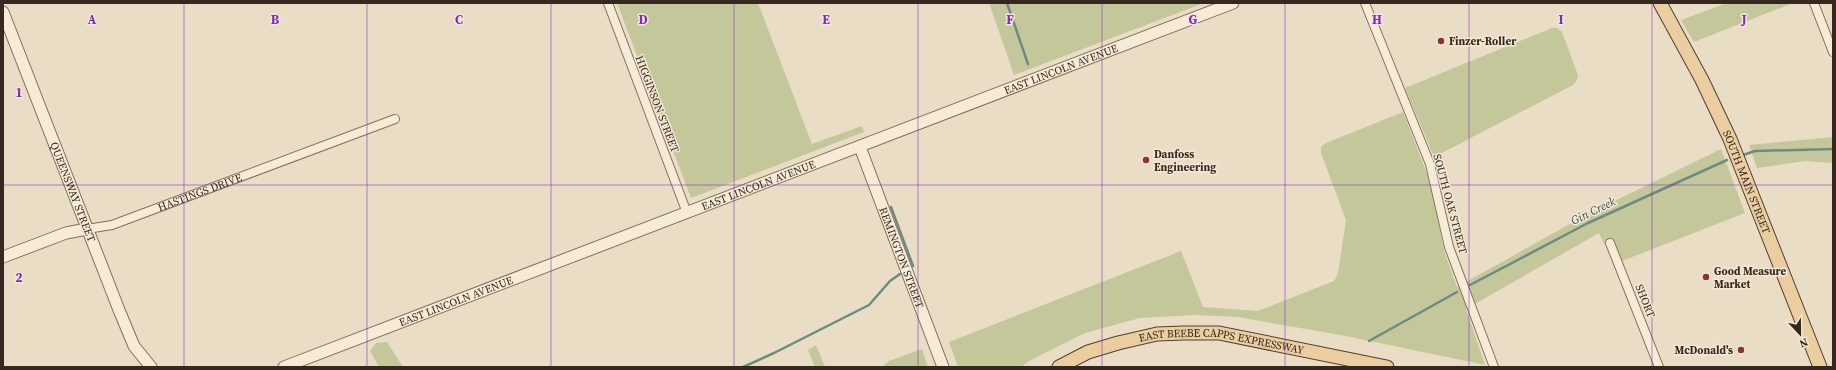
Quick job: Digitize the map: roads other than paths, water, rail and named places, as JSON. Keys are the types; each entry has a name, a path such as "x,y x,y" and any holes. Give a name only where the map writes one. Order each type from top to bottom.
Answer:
{"main road":[{"name":"SOUTH MAIN STREET","path":"1660,3 1702,80 1730,139 1820,367"},
{"name":"EAST BEEBE CAPPS EXPRESSWAY","path":"1059,367 1088,352 1118,343 1157,334 1184,333 1219,333 1387,367"}],"street":[{"name":"HIGGINSON STREET","path":"608,3 687,213"},
{"name":"EAST LINCOLN AVENUE","path":"284,367 1232,3"},
{"name":"SOUTH OAK STREET","path":"1365,3 1430,164 1449,247 1494,367"},
{"path":"1814,3 1833,52"},
{"name":"QUEENSWAY STREET","path":"3,12 134,346 151,367"},
{"name":"HASTINGS DRIVE","path":"3,257 66,232 112,225 394,119"},
{"name":"REMINGTON STREET","path":"860,147 943,367"},
{"name":"SHORT","path":"1610,243 1659,367"}],"waterway":[{"path":"1007,3 1028,64"},
{"name":"Gin Creek","path":"1743,155 1755,151 1833,149"},
{"name":"Gin Creek","path":"1470,285 1588,223 1727,160"},
{"path":"891,207 913,266"},
{"path":"743,367 869,305 890,281 900,274"},
{"name":"Gin Creek","path":"1369,341 1457,292"}],"place":[{"name":"Finzer-Roller","path":"1441,41"},
{"name":"Danfoss Engineering","path":"1146,160"},
{"name":"Good Measure Market","path":"1706,277"},
{"name":"McDonald's","path":"1741,350"}]}
